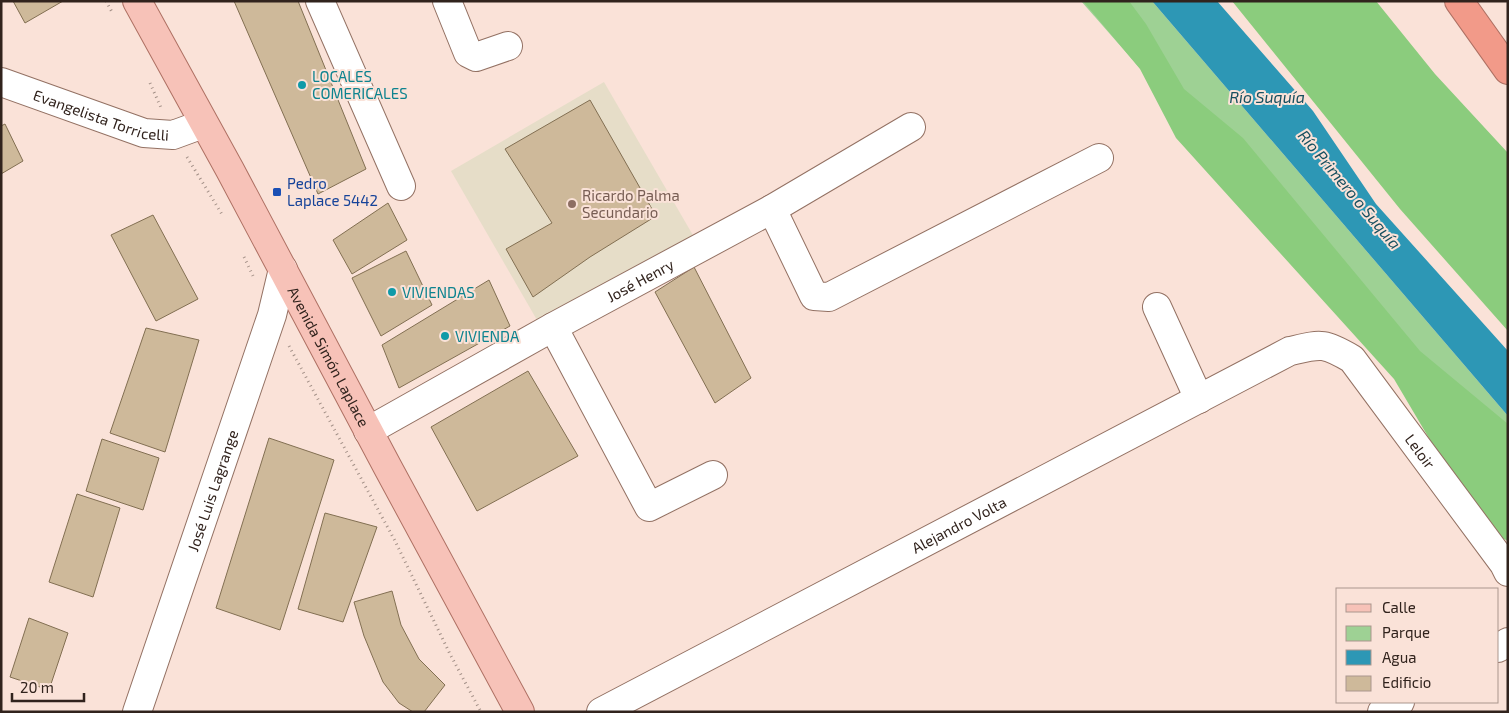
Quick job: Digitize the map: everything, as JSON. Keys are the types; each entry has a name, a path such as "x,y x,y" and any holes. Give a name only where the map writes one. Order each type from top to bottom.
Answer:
{"highway":[{"path":"1460,3 1508,70"}],"main road":[{"name":"Avenida Simón Laplace","path":"136,1 283,269 520,712"}],"street":[{"path":"320,1 401,186"},
{"path":"447,1 468,53 476,57 508,46"},
{"name":"Evangelista Torricelli","path":"1,82 144,133 173,134 203,124"},
{"name":"José Henry","path":"368,431 553,327 772,208 911,127"},
{"path":"772,208 814,296 829,297 1099,158"},
{"name":"José Luis Lagrange","path":"137,712 272,315 283,269"},
{"path":"1157,307 1199,399"},
{"path":"553,327 648,507 713,475"},
{"name":"Alejandro Volta","path":"601,712 1290,352 1319,344"},
{"name":"Leloir","path":"1319,344 1334,349 1352,359 1508,572"},
{"path":"1382,712 1398,703"}],"path":[{"path":"106,1 115,18"},
{"path":"146,75 173,134 227,223"},
{"path":"244,256 272,315 394,540 481,712"}],"shaded area":[{"name":"Ricardo Palma Secundario","path":"604,82 694,237 541,327 451,171"}],"green space":[{"path":"1081,1 1152,1 1508,416 1508,488"},
{"path":"1083,1 1129,1 1146,24 1184,89 1243,138 1420,351 1508,424 1508,541 1482,528 1394,379 1176,138 1140,69"},
{"path":"1232,1 1376,1 1435,74 1508,153 1508,331 1400,209"}],"water":[{"name":"Río Suquía","path":"1152,1 1217,1 1313,111 1376,204 1508,351 1508,416"}],"building":[{"path":"13,1 63,1 25,23"},
{"name":"LOCALES COMERICALES","path":"234,1 298,1 366,169 318,194"},
{"path":"590,100 656,216 590,257 533,297 506,249 552,223 505,149"},
{"path":"5,124 23,161 1,174 1,126"},
{"path":"388,203 407,240 352,274 333,240"},
{"path":"153,215 198,299 156,321 111,235"},
{"name":"VIVIENDAS","path":"406,251 432,305 381,336 352,278"},
{"path":"694,267 751,378 715,403 655,292"},
{"name":"VIVIENDA","path":"489,280 510,326 399,388 382,345"},
{"path":"146,328 199,340 165,452 110,433"},
{"path":"528,371 578,456 477,511 431,427"},
{"path":"269,438 334,460 280,630 216,608"},
{"path":"102,439 159,458 143,510 86,491"},
{"path":"77,494 120,508 93,597 49,582"},
{"path":"325,513 377,527 343,622 298,609"},
{"path":"392,591 401,625 419,659 445,685 424,712 413,712 399,703 383,682 364,636 354,602"},
{"path":"29,618 68,633 49,690 10,677"}],"place":[{"name":"LOCALES COMERICALES","path":"302,85"},
{"name":"Pedro Laplace 5442","path":"277,192"},
{"name":"Ricardo Palma Secundario","path":"572,204"},
{"name":"VIVIENDAS","path":"392,292"},
{"name":"VIVIENDA","path":"445,336"}],"water label":[{"name":"Río Primero o Suquía","path":"1350,189"}]}
